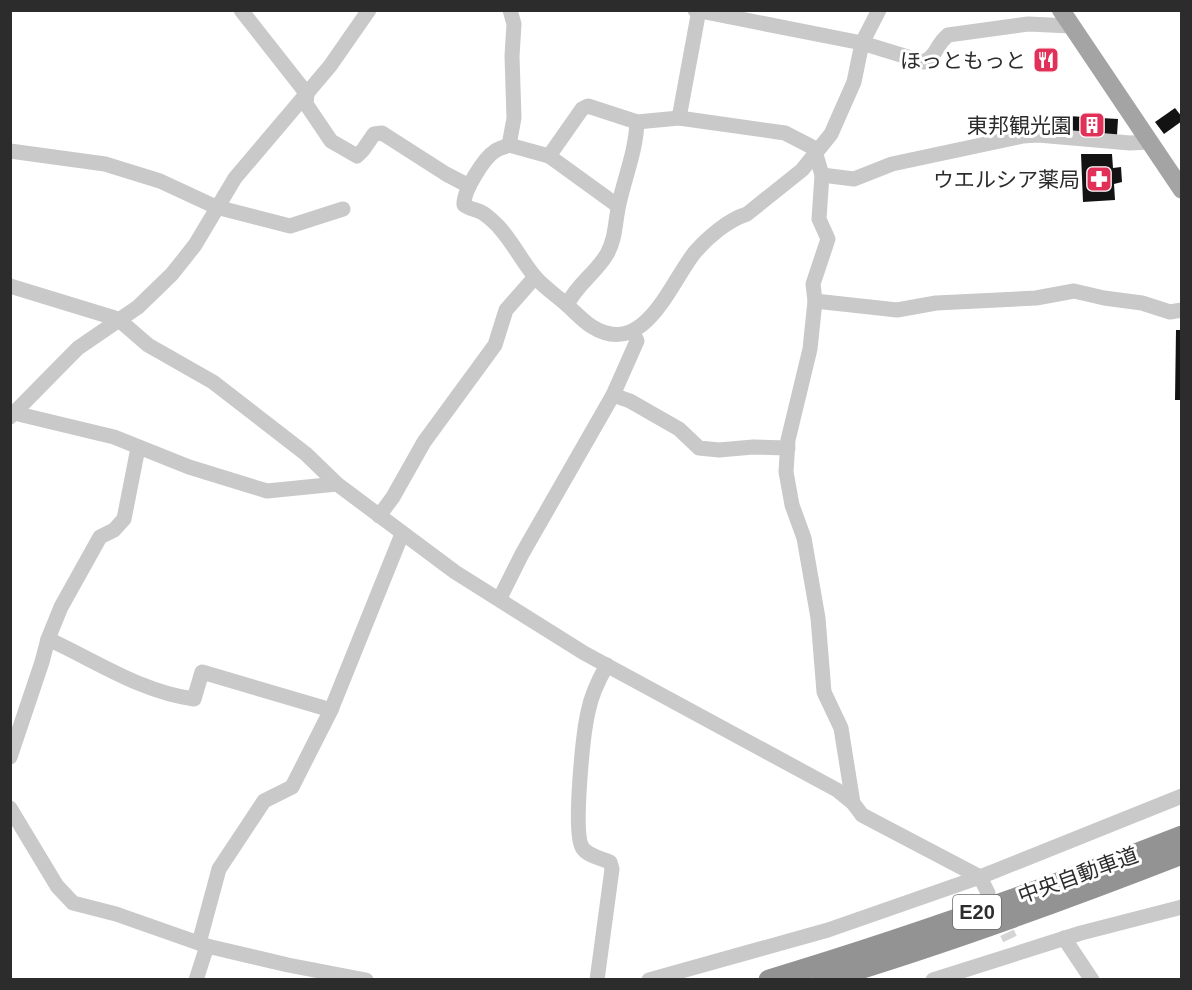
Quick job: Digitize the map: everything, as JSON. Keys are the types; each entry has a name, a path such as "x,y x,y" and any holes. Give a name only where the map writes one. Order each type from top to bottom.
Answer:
{"highway":[{"name":"中央自動車道","path":"769,980 965,916 1098,869 1182,836"},
{"name":"中央自動車道","path":"823,980 992,924 1182,854"}],"main road":[{"path":"1061,10 1182,190"}],"street":[{"path":"241,10 307,94 306,104 331,141 357,156 374,135 382,133 468,186"},
{"path":"12,414 78,348 138,307 172,274 195,245 235,178 330,66 369,10"},
{"path":"509,145 514,118 512,56 514,24 510,10"},
{"path":"618,206 549,156 509,145 493,152 468,186 464,199 464,205 479,211 496,224 514,244 535,277 591,326 611,333 633,332 654,313 698,248 714,234 756,207 802,170 816,154 831,134 854,82 862,43 879,10"},
{"path":"679,118 697,11 862,43 924,62 934,57 940,41 948,35 1028,24 1071,26"},
{"path":"549,156 582,109 588,106 636,122 679,118 785,133 814,148 822,175 819,219 828,239 813,284 815,300 810,349 788,448 786,471 792,505 804,538 818,618 824,692 840,728 853,803"},
{"path":"567,305 577,288 608,252 616,230 618,206 636,142 636,122"},
{"path":"822,175 854,179 892,164 1023,135 1130,143 1149,142"},
{"path":"10,151 105,164 160,181 216,207 290,226 343,209"},
{"path":"379,516 393,497 424,442 495,345 506,310 535,277"},
{"path":"10,286 118,319 148,345 213,382 306,454 337,484 455,572 500,598 584,653 837,790 853,803 862,815 980,877 988,893"},
{"path":"815,300 897,310 936,303 1036,298 1074,291 1143,303 1170,312 1182,310"},
{"path":"500,598 522,554 613,395 637,341 633,332"},
{"path":"613,395 630,401 679,429 699,448 719,450 753,447 788,448"},
{"path":"12,414 114,437 189,467 267,491 337,484"},
{"path":"10,757 48,639 62,607 100,537 114,530 124,519 138,448"},
{"path":"196,980 219,869 264,801 292,787 331,710 402,534"},
{"path":"48,639 127,679 176,696 194,699 202,672 331,710"},
{"path":"597,980 612,869 610,862 587,853 580,845 577,813 588,712 607,665"},
{"path":"649,980 830,937 1182,796"},
{"path":"10,808 57,886 73,903 116,914 203,945 366,980"},
{"path":"933,980 1014,945 1064,938 1182,907"},
{"path":"1064,938 1092,980"}],"building":[{"path":"1175,108 1182,117 1182,121 1164,134 1155,122"},
{"name":"東邦観光園","path":"1068,116 1118,119 1117,135 1067,132"},
{"path":"1081,154 1112,154 1113,168 1121,167 1122,182 1114,184 1115,200 1083,202"},
{"path":"1176,330 1182,330 1182,400 1175,400"}],"tunnel":[{"path":"997,912 1010,939"}],"place":[{"name":"ほっともっと","path":"1046,60"},
{"name":"東邦観光園","path":"1092,125"},
{"name":"ウエルシア薬局","path":"1099,179"}]}
